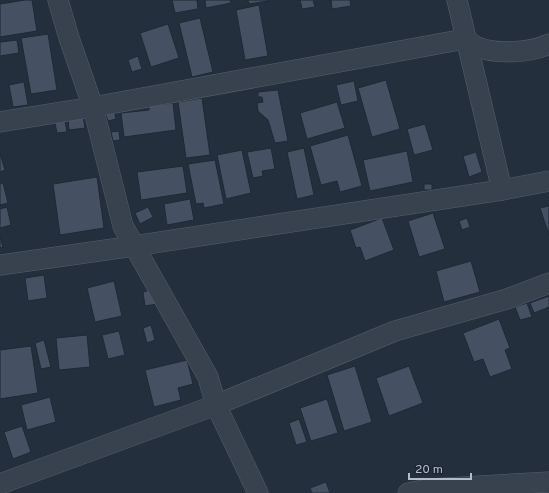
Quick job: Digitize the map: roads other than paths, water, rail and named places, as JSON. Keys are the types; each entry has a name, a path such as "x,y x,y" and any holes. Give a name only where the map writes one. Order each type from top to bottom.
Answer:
{"street":[{"path":"58,0 92,107 123,226 208,377 216,405 258,493"},
{"path":"456,0 502,190"},
{"path":"0,122 92,107 465,39 476,46 488,50 513,53 543,47 549,44"},
{"path":"0,265 502,190 549,181"},
{"path":"0,484 216,405 395,332 507,299 549,283"},
{"path":"408,493 428,489 548,486"}]}
